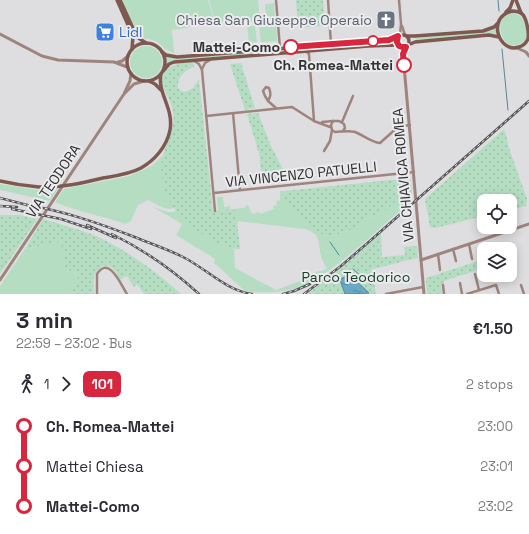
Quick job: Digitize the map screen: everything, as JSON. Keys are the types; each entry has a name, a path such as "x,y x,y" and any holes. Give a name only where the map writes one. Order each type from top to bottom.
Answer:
{"main road":[{"path":"118,0 137,37 154,45 166,55 177,57 389,40 406,35 415,36 483,31 494,27 498,23 501,16 510,8 513,0"},
{"path":"118,0 133,36 132,50"},
{"path":"498,23 499,37 506,46 516,48 522,46 528,39 529,32 527,19 521,13 516,0"},
{"path":"506,12 512,11 521,13"},
{"path":"406,35 410,40 407,46"},
{"path":"146,81 157,77 169,64 174,62 307,52 313,50 407,46 415,42 489,35 499,37"},
{"path":"399,36 397,42 399,46"},
{"path":"147,43 139,44 132,50 128,56 128,67 130,73 136,79 155,84 162,91"},
{"path":"0,181 25,186 54,187 75,184 120,175 140,168 153,159 166,143 170,130 170,115 167,101 162,91 160,79 165,64 162,52"}],"street":[{"path":"276,0 280,48"},
{"path":"328,0 331,44"},
{"path":"399,0 401,24 399,36"},
{"path":"401,24 406,35"},
{"path":"0,34 42,56 58,60 114,62 122,61 128,56"},
{"path":"528,39 529,46"},
{"name":"VIA CHIAVICA ROMEA","path":"399,46 403,54 424,294"},
{"name":"VIA CHIAVICA ROMEA","path":"403,54 407,46"},
{"path":"516,48 526,52 529,56"},
{"path":"307,52 314,121"},
{"path":"202,70 205,63 211,59"},
{"path":"193,60 199,64 202,70 215,211"},
{"path":"114,62 128,67"},
{"name":"VIA TEODORA","path":"0,280 124,94 130,80 130,73"},
{"name":"VIA TEODORA","path":"124,94 134,84 146,81"},
{"path":"268,101 270,92 269,88 266,87 263,91 266,98 268,101 277,108"},
{"path":"342,122 353,96"},
{"path":"206,116 292,107 314,121 331,128 335,132 354,132 380,143 398,127 410,125"},
{"path":"233,113 240,190"},
{"path":"319,123 333,121 342,122"},
{"path":"324,151 330,142 333,121"},
{"path":"342,122 345,128 343,131"},
{"name":"VIA VINCENZO PATUELLI","path":"214,193 414,172"},
{"path":"421,260 529,224"},
{"path":"468,244 472,259"},
{"path":"453,249 456,261"},
{"path":"438,254 440,270"},
{"path":"97,294 97,274 104,268 108,268 113,271 127,294"},
{"path":"475,274 479,290"},
{"path":"460,283 462,294"},
{"path":"443,285 444,294"},
{"path":"467,294 497,285 499,294"},
{"path":"521,285 524,294"},
{"path":"386,294 423,287"}],"green space":[{"path":"122,0 208,0 215,23 172,30 174,53 165,49 159,43 139,35"},
{"path":"209,0 258,0 260,21 216,24"},
{"path":"296,0 323,0 325,26 298,28"},
{"path":"274,3 275,19 266,20 265,4"},
{"path":"511,13 519,15 522,18 527,29 526,38 524,41 516,45 510,45 505,41 500,28 503,18"},
{"path":"276,24 277,41 261,42 259,25"},
{"path":"247,26 255,26 257,42 249,43"},
{"path":"496,26 497,34 416,40 415,38 484,32"},
{"path":"143,46 149,46 158,50 162,62 158,74 149,78 143,78 134,74 130,65 130,59 134,50"},
{"path":"300,48 300,50 174,60 166,63 166,56 176,58"},
{"path":"193,62 194,67 182,74 180,77 178,87 180,90 185,92 193,88 199,79 213,211 236,210 240,249 231,248 210,239 190,225 174,208 164,187 162,162 173,126 173,112 162,77 164,72 170,67 177,64"},
{"path":"241,63 255,108 245,110 230,64"},
{"path":"258,113 271,146 288,179 262,181 259,151 257,151 257,146 247,114"},
{"path":"503,130 505,131 509,148 527,199 526,206 517,208 517,194 477,194 477,218 435,228 430,227 425,199"},
{"path":"163,155 162,161 174,208 167,209 148,200 138,205 131,221 126,224 73,209 55,202 64,189 130,176 153,165"},
{"path":"410,178 412,186 386,210 375,217 371,216 358,226 348,231 335,235 325,236 310,228 284,202 284,191"},
{"path":"0,184 37,190 58,189 50,201 0,190"},
{"path":"412,186 412,202 411,201 347,257 320,277 306,285 276,292 246,291 214,263 215,259 176,235 182,224 153,207 168,212 174,212 176,210 189,223 203,233 234,249 235,268 276,290 305,279 318,271 322,271 327,268 322,259 317,237 314,233 304,229 237,221 235,210 218,211 217,197 223,197 224,207 230,206 230,209 245,208 245,206 248,205 252,214 259,212 260,214 274,209 273,206 277,205 276,202 280,200 280,191 284,191 284,202 310,228 325,236 348,231 358,226 371,216 375,217 386,210"},
{"path":"0,215 18,215 38,218 0,274"},
{"path":"43,219 91,234 114,245 161,277 181,294 144,294 137,284 134,287 127,276 120,280 113,269 104,266 98,269 95,274 94,294 70,294 79,275 65,268 61,241 25,249"},
{"name":"Parco Teodorico","path":"381,233 382,257 405,255 404,247 417,246 418,258 372,269 376,294 307,294 347,263"},
{"path":"61,241 65,268 79,275 70,294 0,294 0,286 25,249"},
{"path":"477,261 477,270 444,281 444,284 441,285 442,294 427,294 426,278"}],"water":[{"path":"349,274 369,293 345,294 340,280"}],"waterway":[{"path":"498,0 499,11"},
{"path":"502,49 508,110"},
{"path":"330,242 339,255"},
{"path":"353,269 371,285"}],"railway":[{"path":"304,294 341,266 529,101"},
{"path":"0,198 31,206"},
{"path":"27,205 81,218 158,246 192,262 225,284 242,292 252,294"},
{"path":"0,206 17,207"},
{"path":"12,209 61,219 91,229"},
{"path":"87,225 116,238"},
{"path":"112,234 158,261 199,294"},
{"path":"283,294 310,284"}],"bus line":[{"name":"101","path":"291,47 389,40 398,36 398,45 406,47 403,54 404,65"}],"place":[{"name":"Chiesa San Giuseppe Operaio","path":"386,20"},
{"name":"Lidl","path":"105,32"},
{"name":"Mattei-Como","path":"291,47"},
{"name":"Ch. Romea-Mattei","path":"404,65"}]}
